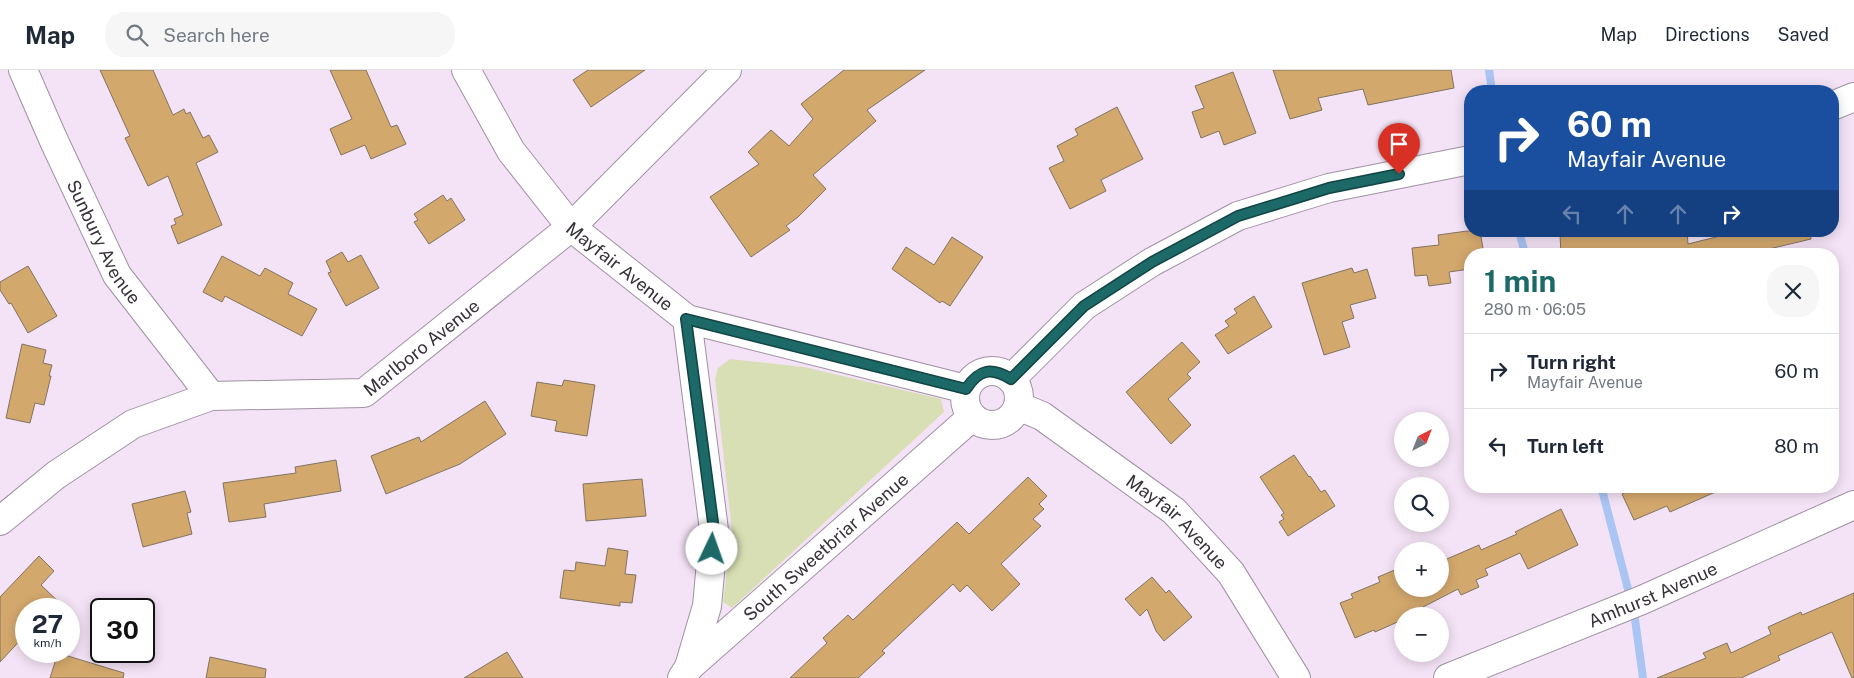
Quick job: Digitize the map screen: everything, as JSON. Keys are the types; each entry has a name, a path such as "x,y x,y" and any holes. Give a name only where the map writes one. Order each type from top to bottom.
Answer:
{"street":[{"name":"Sunbury Avenue","path":"23,70 117,275 211,396"},
{"name":"Mayfair Avenue","path":"466,70 511,151 571,228 686,319 966,389"},
{"name":"Marlboro Avenue","path":"0,521 56,474 133,424 211,396 364,393 571,228 727,70"},
{"path":"1839,103 1854,97"},
{"path":"1011,379 1084,306 1152,262 1238,216 1329,188 1464,161"},
{"path":"686,319 714,530 707,606 686,673"},
{"path":"986,372 1000,372 1011,379 1018,393 1018,406 1010,419 998,425 984,425 972,417 965,404 966,389 973,378 986,372"},
{"name":"Mayfair Avenue","path":"1018,406 1042,416 1174,511 1230,573 1296,678"},
{"name":"South Sweetbriar Avenue","path":"686,673 972,417"},
{"name":"Amhurst Avenue","path":"1448,678 1630,605 1854,505"}],"green space":[{"path":"730,359 804,367 941,399 944,412 732,608 723,602 732,531 715,379 718,368"}],"building":[{"path":"100,70 153,70 173,115 184,109 186,114 190,112 203,138 209,135 218,152 196,163 222,225 178,244 171,226 176,224 174,219 183,215 168,176 148,186 125,138 130,136"},
{"path":"330,70 366,70 391,127 397,125 406,144 371,159 365,145 341,155 330,129 352,119"},
{"path":"588,70 645,70 591,107 573,80"},
{"path":"844,70 925,70 867,110 876,121 813,175 826,189 798,217 786,226 790,230 751,257 710,197 759,164 748,152 771,130 789,146 813,119 801,104"},
{"path":"1273,70 1451,70 1454,88 1368,105 1363,89 1318,98 1322,110 1290,119"},
{"path":"1233,72 1256,133 1224,145 1219,131 1201,138 1192,112 1204,108 1195,86"},
{"path":"1117,107 1143,159 1101,180 1106,191 1070,209 1049,168 1064,161 1057,146 1078,135 1075,129"},
{"path":"443,195 447,201 451,198 465,220 429,244 414,222 418,220 414,214"},
{"path":"1464,231 1464,237 1481,237 1483,248 1464,248 1464,270 1449,272 1451,283 1429,286 1427,275 1415,276 1412,248 1439,245 1438,235"},
{"path":"952,237 983,257 950,306 942,301 940,303 892,269 906,247 934,265"},
{"path":"1560,237 1687,237 1688,244 1716,237 1811,237 1811,239 1773,248 1561,248"},
{"path":"342,252 348,262 361,255 379,288 346,306 328,273 331,272 326,261"},
{"path":"222,256 260,276 265,268 293,283 288,294 317,309 302,336 225,296 222,302 203,292"},
{"path":"28,266 57,316 28,333 11,303 9,304 0,290 0,282"},
{"path":"1352,268 1354,273 1367,269 1376,298 1350,305 1354,318 1342,322 1350,347 1324,355 1302,283"},
{"path":"1254,296 1272,327 1228,354 1215,335 1229,326 1225,321 1237,313 1234,309"},
{"path":"1182,342 1200,362 1187,374 1191,378 1168,399 1191,425 1171,444 1126,392"},
{"path":"22,344 46,350 43,363 52,365 44,405 35,403 30,423 6,418"},
{"path":"564,380 595,385 587,436 555,431 557,421 531,416 537,382 562,386"},
{"path":"485,401 506,434 460,464 386,494 371,456 419,437 421,442"},
{"path":"1294,455 1321,492 1325,490 1335,506 1288,536 1279,522 1284,519 1281,515 1284,513 1260,477"},
{"path":"336,460 341,491 264,504 266,517 229,522 223,483 296,473 295,467"},
{"path":"1028,477 1047,496 1039,504 1044,509 1033,519 1041,526 1001,564 1020,584 992,611 967,585 960,592 953,584 882,651 885,653 858,678 790,678 827,643 823,638 848,615 853,620 957,522 969,534"},
{"path":"642,479 646,516 586,521 583,484"},
{"path":"185,491 191,512 187,513 192,534 143,547 132,504"},
{"path":"1713,493 1670,512 1667,506 1634,520 1622,494"},
{"path":"1561,509 1578,545 1528,569 1520,553 1485,569 1488,575 1476,580 1479,587 1461,595 1458,589 1449,594 1449,558 1479,545 1481,550 1517,534 1515,532"},
{"path":"608,548 628,551 625,574 636,575 632,603 620,602 620,606 560,598 564,570 575,571 576,562 605,566"},
{"path":"39,556 54,571 41,585 55,598 15,598 15,646 0,662 0,597"},
{"path":"1394,570 1394,597 1442,597 1423,607 1394,607 1394,624 1355,638 1340,603 1353,598 1351,594 1380,582 1378,577"},
{"path":"1152,577 1166,593 1169,590 1192,617 1164,641 1156,631 1147,609 1140,616 1125,599"},
{"path":"1854,593 1854,678 1852,678 1832,632 1778,656 1780,660 1741,678 1657,678 1706,658 1703,653 1727,643 1731,653 1771,634 1768,627 1801,612 1802,615"},
{"path":"507,652 523,678 464,678"},
{"path":"210,657 266,669 265,678 206,678"},
{"path":"80,660 124,673 123,678 50,678 55,663 80,663"}],"waterway":[{"path":"1489,70 1491,85"},
{"path":"1521,237 1523,248"},
{"path":"1603,493 1634,612 1643,678"}],"route":[{"path":"712,549 714,530 686,319 966,389 973,378 986,372 1000,372 1011,379 1084,306 1152,262 1238,216 1329,188 1399,174"}]}
